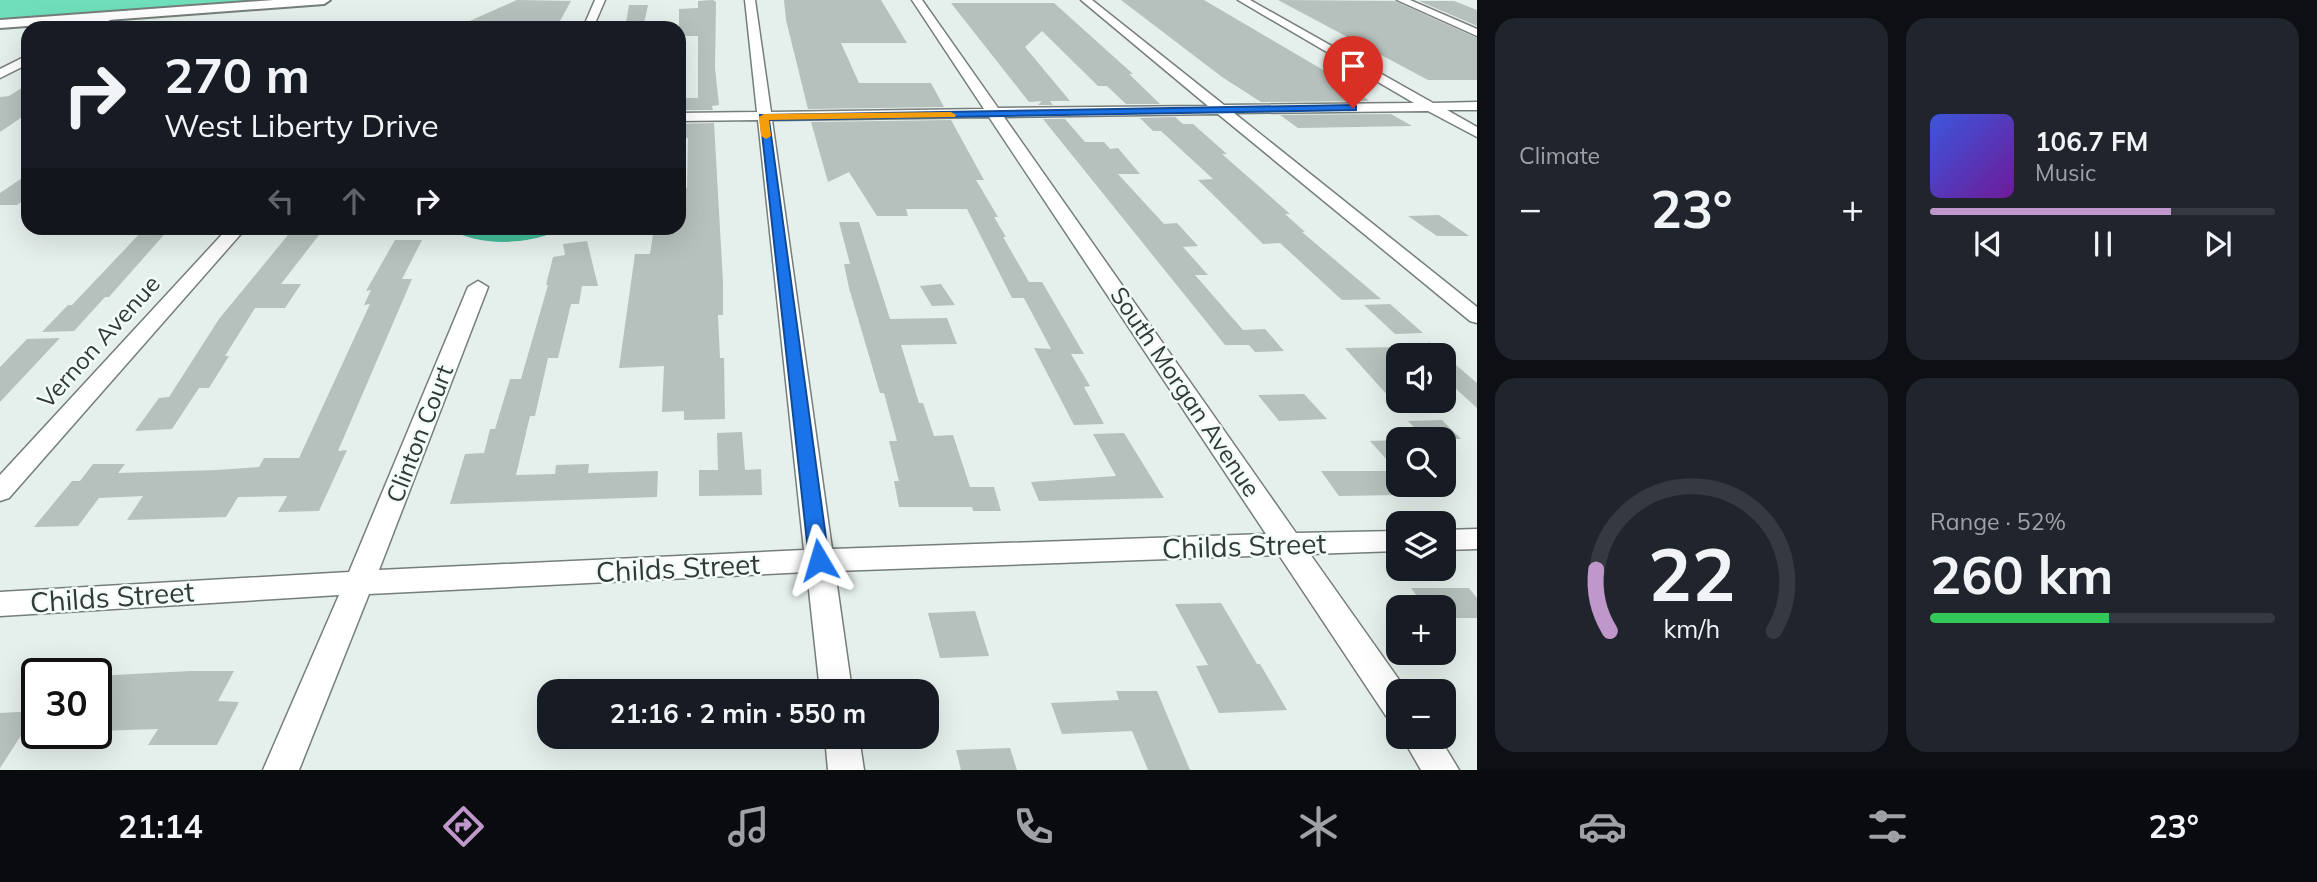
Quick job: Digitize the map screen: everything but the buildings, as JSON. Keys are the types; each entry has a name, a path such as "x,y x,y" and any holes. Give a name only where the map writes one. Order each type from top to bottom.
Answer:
{"street":[{"path":"42,21 324,0"},
{"path":"590,21 600,0"},
{"path":"750,0 834,679"},
{"name":"South Morgan Avenue","path":"917,0 1386,688"},
{"path":"1086,0 1477,317"},
{"path":"1243,0 1477,133"},
{"path":"1402,0 1477,33"},
{"path":"102,21 112,16"},
{"path":"0,24 21,22"},
{"path":"0,74 21,64"},
{"path":"686,117 1477,106"},
{"name":"Vernon Avenue","path":"0,492 231,235"},
{"name":"Clinton Court","path":"281,770 331,645 381,534 478,287"},
{"path":"1456,540 1477,539"},
{"name":"Childs Street","path":"0,604 360,580 584,573 819,560 1386,541"},
{"path":"843,749 846,770"},
{"path":"1427,749 1441,770"}],"shaded area":[{"path":"0,0 251,0 245,4 0,22"},
{"path":"463,235 547,235 505,242"}],"slow traffic":[{"path":"766,136 764,117 951,115"}],"route":[{"path":"819,560 764,117 1353,108"}]}
